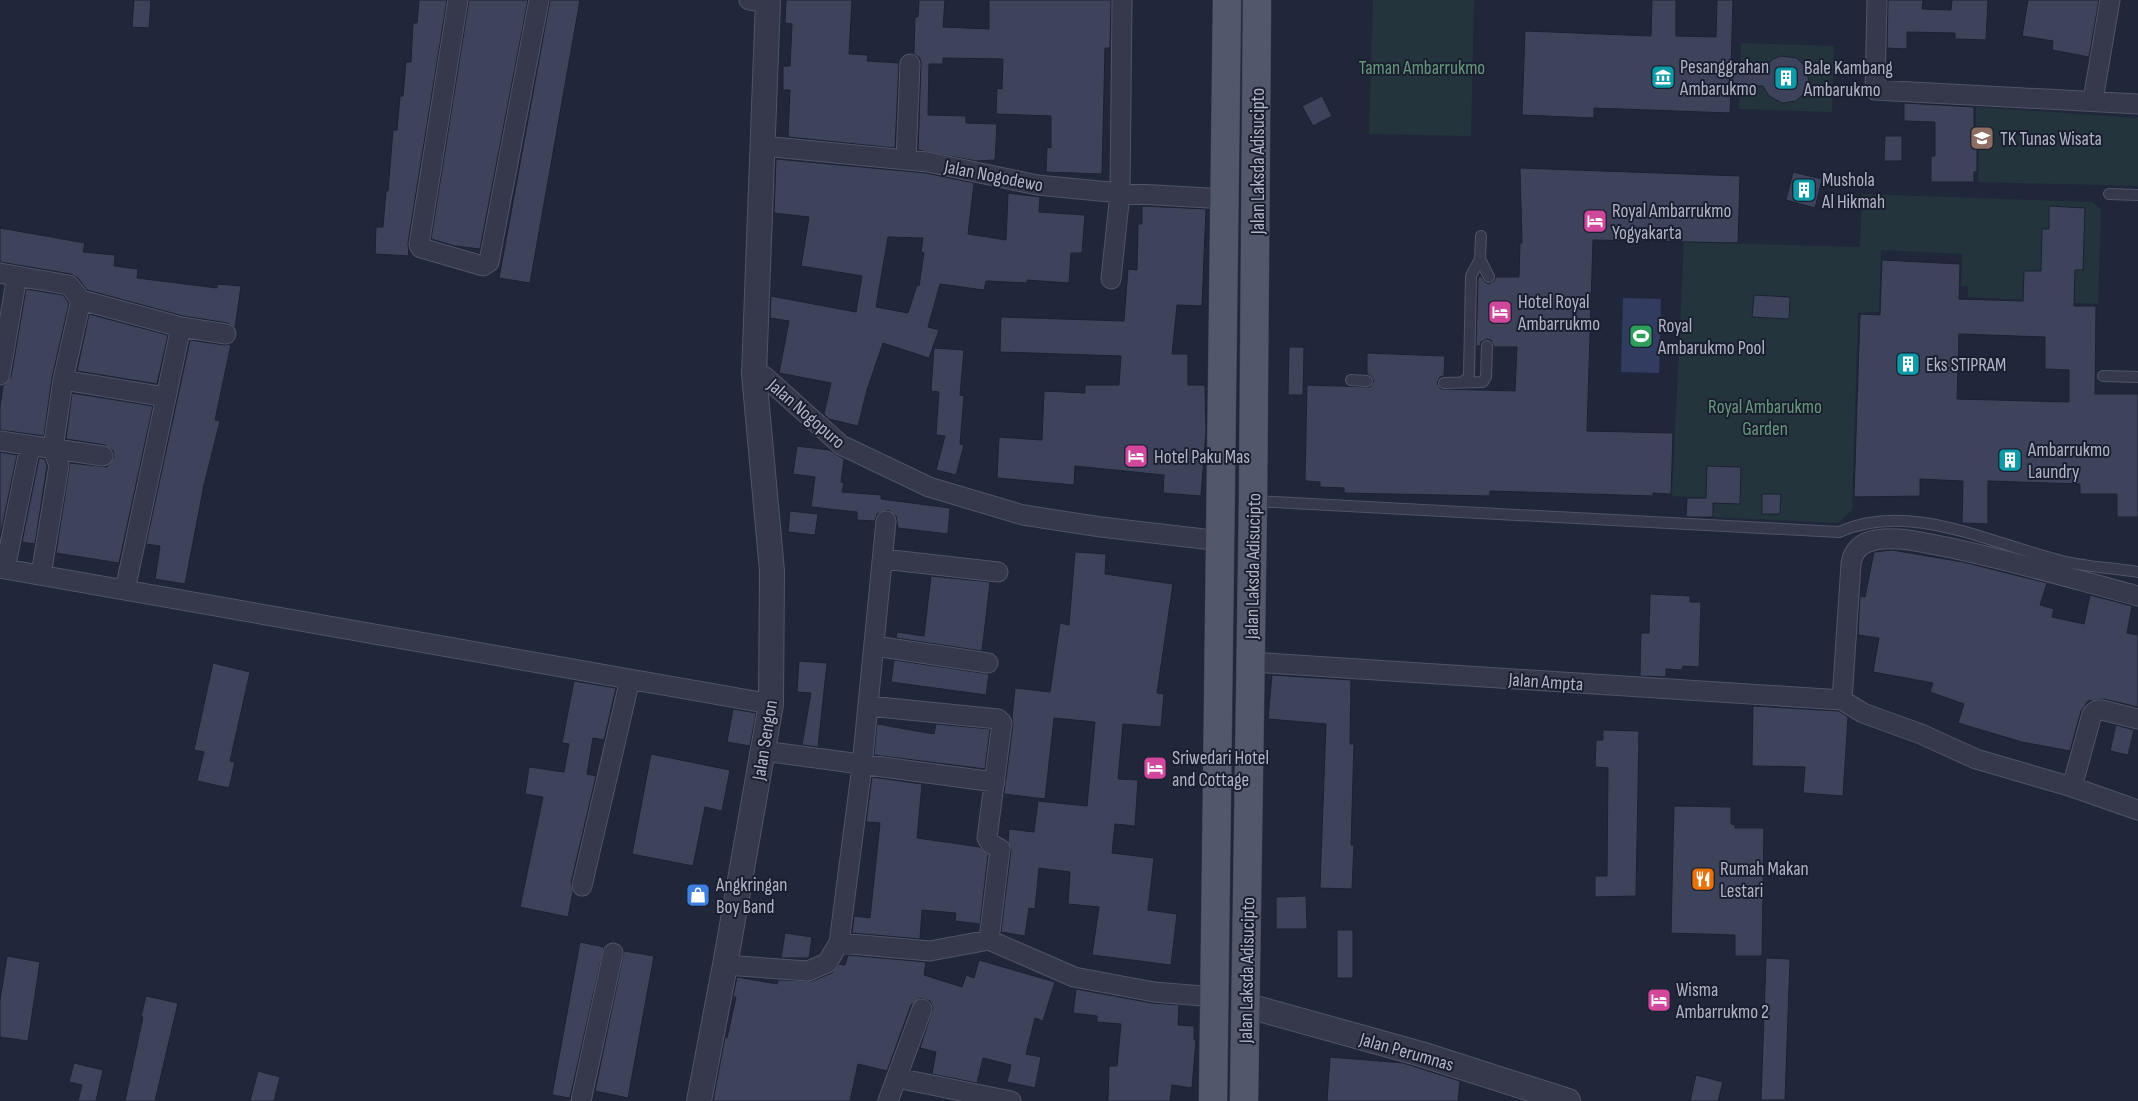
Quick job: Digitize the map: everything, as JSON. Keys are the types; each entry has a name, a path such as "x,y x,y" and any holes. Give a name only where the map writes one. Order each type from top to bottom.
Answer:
{"main road":[{"name":"Jalan Laksda Adisucipto","path":"1214,1101 1227,0"},
{"name":"Jalan Laksda Adisucipto","path":"1244,1101 1253,500 1257,0"}],"street":[{"path":"458,0 419,245 421,248 483,266 489,262 539,0"},
{"path":"1110,279 1120,193 1122,0"},
{"path":"1877,0 1875,90 2093,100 2138,104"},
{"path":"2093,100 2110,0"},
{"name":"Jalan Nogopuro","path":"761,1 763,146 754,374 764,376 841,445 929,488 1024,515 1101,527 1221,541"},
{"path":"906,160 910,64"},
{"name":"Jalan Nogodewo","path":"763,146 906,160 1003,176 1037,185 1120,193 1226,199"},
{"path":"0,375 8,275 70,285 81,300 181,326 226,334"},
{"path":"41,575 59,465 54,449 63,380 81,300"},
{"path":"125,590 181,326"},
{"name":"Jalan Sengon","path":"699,1101 771,704 772,571 761,474 754,374"},
{"path":"63,380 166,397"},
{"path":"0,441 103,456"},
{"path":"30,446 3,568 771,704"},
{"path":"725,965 808,970 827,964 839,943 862,766 886,521"},
{"path":"2138,596 1950,548 1901,540 1875,540 1867,542 1855,551 1851,564 1842,700 1862,713 1921,734 1976,759 2072,787 2138,810"},
{"path":"883,559 998,572"},
{"path":"875,646 988,663"},
{"name":"Jalan Ampta","path":"1251,662 1842,700"},
{"path":"582,886 630,679"},
{"path":"868,706 998,719 1002,723 1003,728 987,838 991,844 1000,849 989,940"},
{"path":"2072,787 2092,714 2096,710 2102,710 2138,719"},
{"path":"763,751 862,766 995,782"},
{"path":"839,943 930,951 989,940 1074,977 1154,992 1215,997"},
{"path":"581,1101 613,953"},
{"name":"Jalan Perumnas","path":"1245,1005 1421,1054 1568,1101"},
{"path":"888,1101 922,1008"},
{"path":"897,1078 1011,1101"}],"lane":[{"path":"2109,194 2138,195"},
{"path":"1461,383 1468,378 1469,374 1471,276 1480,259 1481,236"},
{"path":"1480,259 1489,277"},
{"path":"1444,383 1479,383 1485,380 1487,346"},
{"path":"2103,376 2138,377"},
{"path":"1351,380 1367,381"},
{"path":"1253,500 1838,532 1865,523 1915,523 1953,530 2063,561 2138,572"}],"green space":[{"name":"Taman Ambarrukmo","path":"1373,0 1474,0 1471,136 1369,134"},
{"path":"1741,43 1834,46 1832,112 1739,109"},
{"path":"1976,107 2138,118 2138,186 1978,182 1979,139 1976,138"},
{"name":"Royal Ambarukmo Garden","path":"1862,194 2093,202 2101,210 2098,304 1968,297 1968,286 1961,286 1962,254 1881,250 1879,312 1858,313 1852,510 1838,523 1713,517 1713,507 1699,498 1672,496 1684,242 1860,247"}],"water":[{"name":"Royal Ambarukmo Pool","path":"1623,298 1661,299 1659,373 1621,372"}],"building":[{"path":"134,0 151,0 149,28 132,27"},
{"path":"419,0 447,0 408,243 409,256 375,254 376,227 383,227 393,130 397,130 406,62 411,62 413,23 417,23"},
{"path":"469,0 528,0 480,249 455,246 431,239"},
{"path":"550,0 580,0 530,283 499,278"},
{"path":"786,0 852,0 849,54 868,55 867,61 899,63 895,148 788,137 790,90 783,90 783,66 790,66 792,24 785,23"},
{"path":"919,0 945,0 943,27 989,29 989,0 1111,0 1110,48 1105,48 1102,174 1046,172 1047,147 1051,148 1051,116 996,114 997,88 1002,89 1003,59 943,58 943,64 929,64 928,115 966,116 966,123 997,124 995,160 976,161 918,150 921,64 920,58 914,54 915,17 918,17"},
{"path":"1652,0 1676,0 1676,36 1716,37 1717,0 1733,0 1731,68 1763,69 1773,59 1781,56 1797,58 1807,69 1809,84 1807,91 1796,101 1782,103 1769,96 1763,86 1731,86 1730,113 1594,108 1594,118 1522,115 1525,31 1651,36"},
{"path":"1888,0 1923,0 1922,9 1951,10 1952,0 1988,0 1986,40 1955,39 1955,33 1907,32 1907,49 1887,48"},
{"path":"2028,0 2099,0 2089,57 2052,50 2053,41 2022,36"},
{"path":"1322,96 1332,116 1313,126 1302,106"},
{"name":"TK Tunas Wisata","path":"1904,103 1974,107 1974,140 1977,140 1977,172 1974,172 1974,182 1931,182 1931,156 1935,156 1935,122 1904,121"},
{"path":"1885,136 1902,136 1902,161 1884,161"},
{"path":"776,159 926,173 974,183 968,234 1006,240 1008,193 1040,197 1039,212 1085,215 1082,253 1071,253 1069,283 1027,280 1027,283 986,281 984,290 940,284 928,327 939,330 929,358 883,343 867,390 858,426 829,419 824,414 831,383 779,373 789,321 770,318 771,296 856,312 862,276 801,266 809,217 774,213","holes":["888,237 923,238 921,252 924,253 919,286 917,285 908,313 876,307"]},
{"name":"Hotel Royal Ambarrukmo","path":"1520,168 1740,176 1738,243 1593,240 1587,431 1673,433 1671,494 1653,493 1653,496 1490,491 1490,496 1344,493 1344,488 1320,487 1320,482 1305,481 1307,385 1370,387 1374,381 1367,374 1367,353 1445,356 1444,376 1440,377 1437,383 1441,389 1515,391 1517,347 1494,347 1491,340 1487,339 1481,342 1480,346 1476,346 1478,278 1481,276 1489,284 1496,277 1519,277 1520,243 1522,243"},
{"name":"Mushola Al Hikmah","path":"1793,172 1822,179 1815,208 1786,200"},
{"path":"1142,206 1206,209 1202,306 1177,305 1172,354 1188,354 1188,385 1205,385 1206,431 1201,496 1163,493 1164,475 1075,466 1074,485 997,478 999,437 1042,440 1044,391 1085,393 1085,385 1119,385 1121,356 1000,352 1001,317 1124,321 1128,269 1137,270 1138,224 1142,224"},
{"path":"2049,206 2085,208 2083,270 2075,270 2074,306 2096,306 2095,394 2138,394 2138,517 2117,517 2117,494 2080,494 2080,484 1988,481 1988,524 1962,523 1963,481 1920,479 1920,496 1854,497 1860,314 1880,315 1882,260 1960,264 1959,299 2023,301 2024,271 2041,271 2042,229 2049,229","holes":["1959,334 2045,337 2045,369 2069,370 2069,402 1957,399"]},
{"path":"0,228 85,243 83,252 115,255 114,266 138,269 137,278 217,288 217,284 241,286 235,328 228,323 183,316 87,290 78,278 71,274 0,262"},
{"path":"26,289 63,295 69,303 52,378 44,436 0,430 0,407 3,386 11,377"},
{"path":"1754,295 1790,297 1789,319 1752,317"},
{"path":"89,314 168,335 157,384 77,371"},
{"path":"190,340 224,345 231,344 215,420 220,421 204,485 185,584 155,579 160,546 146,544"},
{"path":"1289,347 1304,347 1303,395 1288,395"},
{"path":"934,348 964,350 960,395 964,396 960,444 964,445 956,475 936,470 945,436 936,435 939,392 931,391"},
{"path":"72,393 153,406 119,563 56,553 70,463 107,467 114,457 113,451 105,445 66,439"},
{"path":"797,446 829,450 844,459 841,482 844,483 842,492 881,495 881,499 950,508 948,534 898,528 896,516 888,510 877,514 875,521 857,520 857,512 811,507 815,477 793,474"},
{"path":"0,452 17,455 0,537"},
{"path":"39,458 45,459 47,466 35,544 22,542"},
{"path":"1707,466 1741,467 1740,504 1713,503 1713,517 1686,517 1687,498 1706,498"},
{"path":"1762,494 1781,494 1780,514 1762,514"},
{"path":"790,511 818,514 815,535 788,532"},
{"path":"1892,550 1963,562 2047,583 2040,605 2054,609 2052,617 2084,624 2090,595 2132,606 2127,633 2138,635 2138,707 2104,699 2088,701 2081,711 2070,751 2022,742 1958,723 1964,704 1930,692 1933,683 1873,672 1879,638 1858,635 1860,596 1865,597 1874,552"},
{"path":"1075,552 1106,554 1105,574 1173,584 1157,693 1164,694 1161,727 1123,724 1118,779 1138,780 1135,826 1115,824 1112,853 1154,858 1148,910 1177,914 1171,965 1092,955 1099,907 1068,904 1070,872 1039,868 1035,909 1029,908 1025,936 1001,932 1011,850 1008,842 1009,829 1034,832 1038,801 1087,806 1095,722 1054,718 1045,799 1004,794 1013,724 1015,688 1050,692 1060,623 1069,625"},
{"path":"931,576 990,582 982,651 896,638 897,632 924,636"},
{"path":"1650,594 1690,596 1690,602 1701,602 1699,667 1683,666 1682,670 1666,669 1666,677 1640,676 1641,633 1649,633"},
{"path":"894,660 989,674 986,695 891,682"},
{"path":"799,661 827,663 818,747 802,745 811,693 797,692"},
{"path":"213,663 250,672 230,761 235,762 229,788 197,781 204,752 194,750"},
{"path":"1272,675 1351,680 1350,744 1354,744 1351,845 1354,845 1352,889 1320,888 1326,724 1268,719"},
{"path":"574,681 616,688 604,740 593,738 587,774 596,776 571,883 573,892 568,917 520,907 543,797 525,794 529,767 564,772 569,744 562,743"},
{"path":"1753,706 1839,711 1848,717 1843,796 1803,793 1805,767 1752,766"},
{"path":"733,709 756,713 750,746 727,742"},
{"path":"877,724 934,734 936,724 990,729 985,769 874,755"},
{"path":"2116,725 2134,730 2128,755 2110,751"},
{"path":"1603,730 1639,731 1636,896 1595,897 1595,876 1607,876 1608,768 1595,767 1596,740 1603,740"},
{"path":"651,754 730,770 722,811 705,807 693,866 632,854"},
{"path":"872,777 922,784 917,838 980,847 988,855 980,924 955,921 956,913 922,910 920,939 852,933 854,916 870,918 880,823 866,822"},
{"name":"Rumah Makan Lestari","path":"1674,806 1731,807 1731,824 1735,825 1735,828 1764,828 1762,956 1735,956 1735,935 1671,933"},
{"path":"1306,896 1307,929 1276,929 1276,897"},
{"path":"1337,930 1353,930 1353,978 1337,978"},
{"path":"785,933 812,937 809,958 781,958"},
{"path":"580,942 604,947 570,1098 552,1095"},
{"path":"624,951 654,956 628,1098 595,1091"},
{"path":"848,955 926,962 924,975 962,987 966,975 974,978 979,960 1055,982 1043,1021 1035,1018 1026,1054 1041,1057 1035,1088 1007,1082 1011,1065 983,1058 977,1083 932,1074 936,1052 920,1048 933,1008 930,1001 921,998 911,1005 887,1071 858,1064 850,1101 713,1101 725,1037 727,1038 736,997 733,997 737,977 777,984 778,980 812,981 832,973 839,964 845,965"},
{"path":"7,956 40,962 28,1041 0,1037 0,1000"},
{"path":"1766,958 1790,959 1785,1100 1761,1100"},
{"path":"1076,989 1152,1003 1179,1005 1178,1025 1194,1026 1194,1040 1196,1040 1192,1088 1172,1085 1170,1101 1108,1101 1109,1066 1117,1066 1121,1024 1097,1022 1097,1016 1073,1013"},
{"path":"146,996 178,1003 155,1101 125,1101 143,1017 141,1017"},
{"path":"1330,1057 1403,1063 1460,1081 1458,1101 1327,1101"},
{"path":"74,1063 103,1070 96,1101 78,1101 82,1085 69,1082"},
{"path":"258,1071 280,1077 274,1101 250,1101"},
{"path":"1696,1075 1723,1082 1718,1101 1690,1101"}],"place":[{"name":"Pesanggrahan Ambarukmo","path":"1663,77"},
{"name":"Bale Kambang Ambarukmo","path":"1786,78"},
{"name":"TK Tunas Wisata","path":"1982,138"},
{"name":"Mushola Al Hikmah","path":"1804,190"},
{"name":"Royal Ambarrukmo Yogyakarta","path":"1595,221"},
{"name":"Hotel Royal Ambarrukmo","path":"1500,312"},
{"name":"Royal Ambarukmo Pool","path":"1641,336"},
{"name":"Eks STIPRAM","path":"1908,364"},
{"name":"Hotel Paku Mas","path":"1136,456"},
{"name":"Ambarrukmo Laundry","path":"2010,460"},
{"name":"Sriwedari Hotel and Cottage","path":"1155,768"},
{"name":"Rumah Makan Lestari","path":"1703,879"},
{"name":"Angkringan Boy Band","path":"698,895"},
{"name":"Wisma Ambarrukmo 2","path":"1659,1000"}]}
